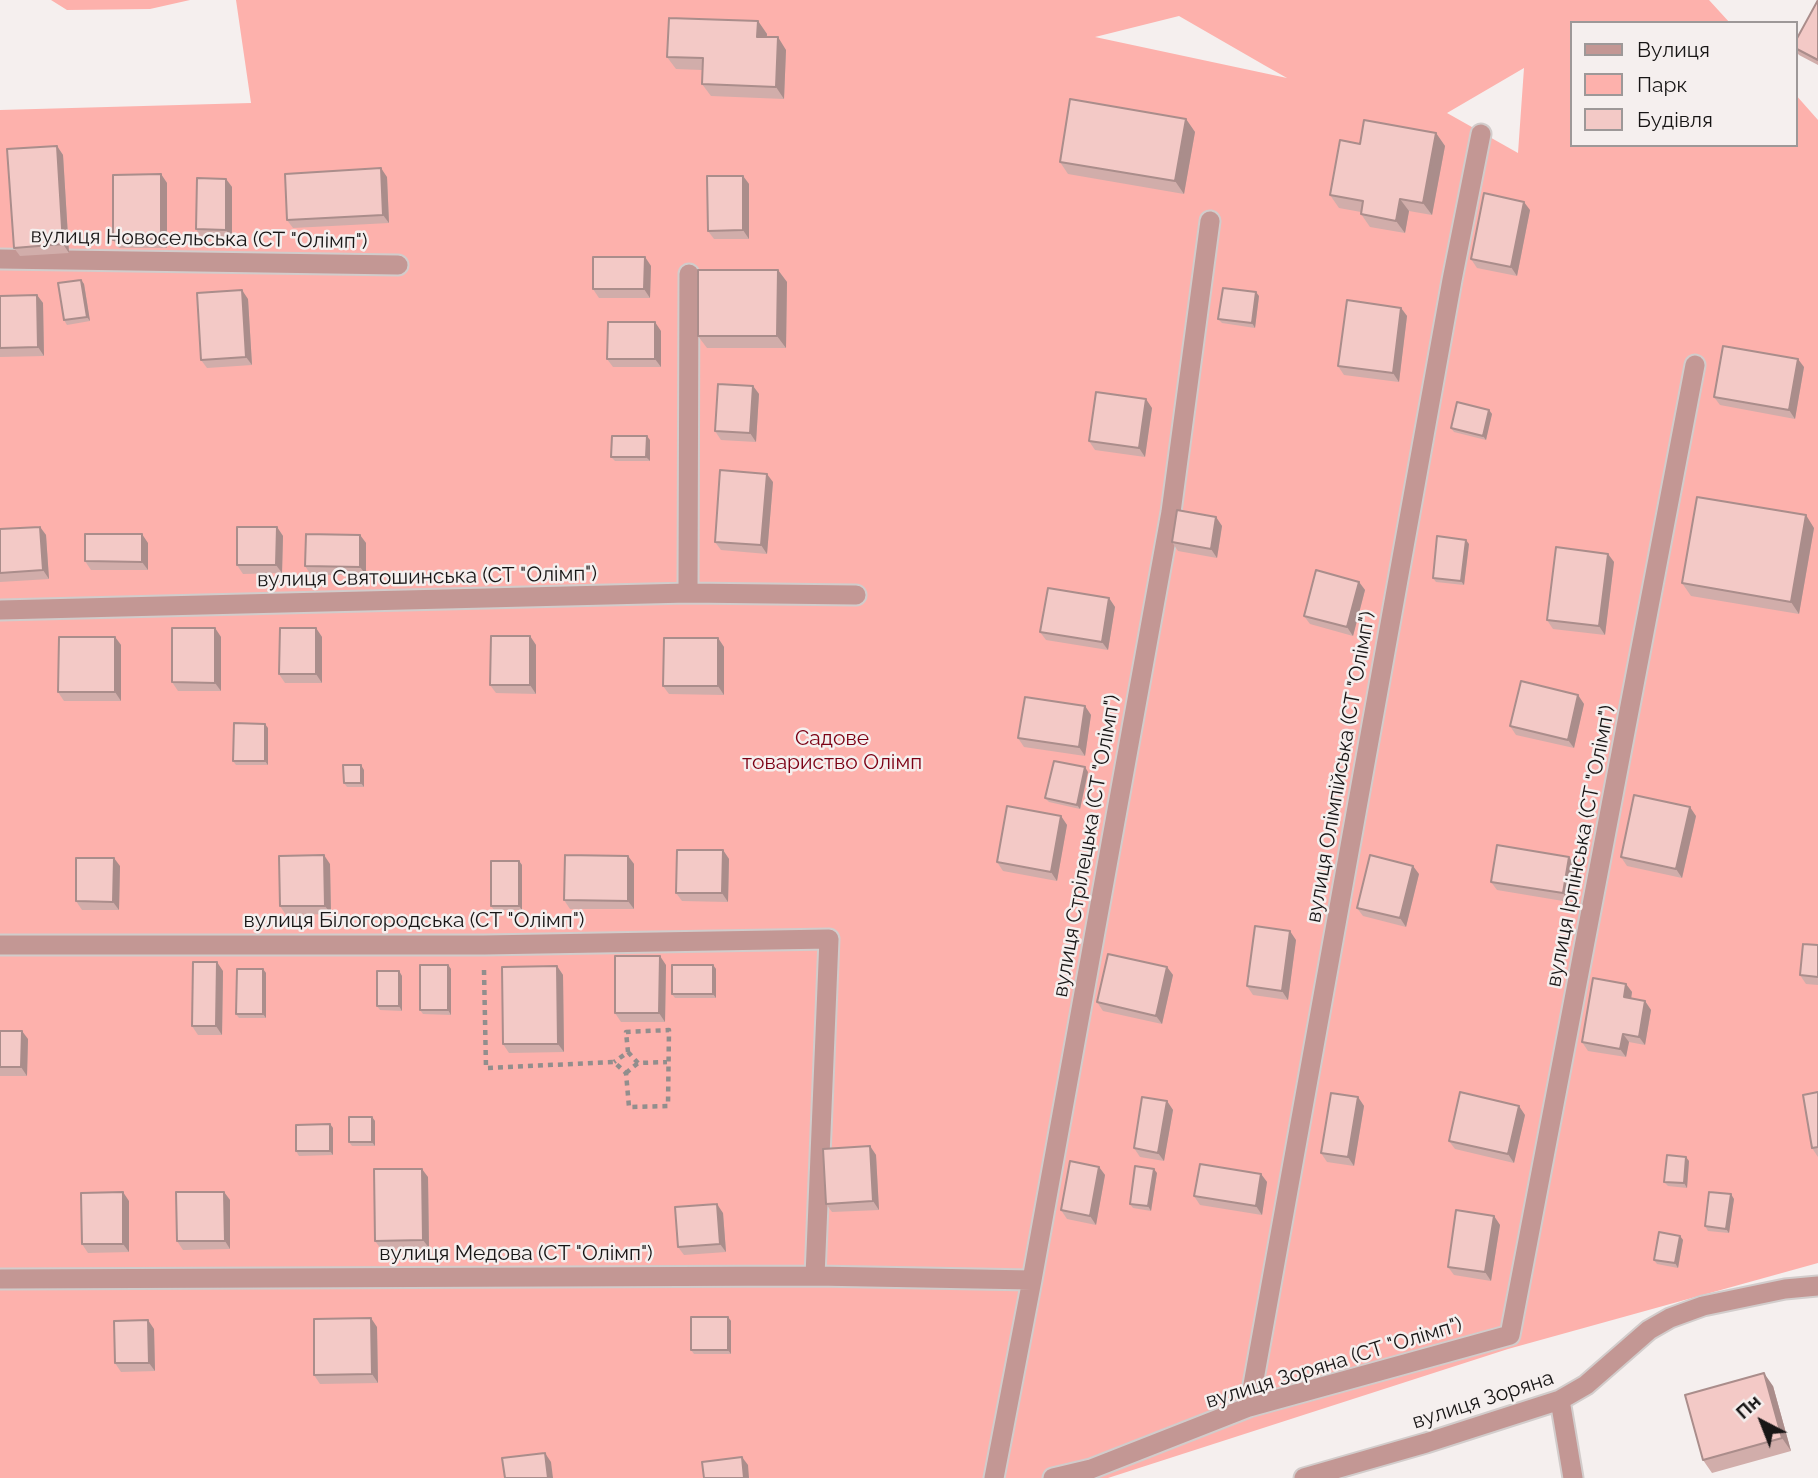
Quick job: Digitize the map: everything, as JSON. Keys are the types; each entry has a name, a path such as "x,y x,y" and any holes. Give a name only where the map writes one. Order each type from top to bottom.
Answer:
{"street":[{"name":"вулиця Олімпійська (СТ \"Олімп\")","path":"1249,1407 1452,280 1481,134"},
{"name":"вулиця Стрілецька (СТ \"Олімп\")","path":"995,1478 1171,512 1210,221"},
{"name":"вулиця Новосельська (СТ \"Олімп\")","path":"0,259 398,265"},
{"path":"688,593 689,274"},
{"name":"вулиця Ірпінська (СТ \"Олімп\")","path":"1510,1335 1695,365"},
{"name":"вулиця Святошинська (СТ \"Олімп\")","path":"0,610 688,593 856,595"},
{"name":"вулиця Білогородська (СТ \"Олімп\")","path":"0,945 484,945 829,939 815,1276"},
{"name":"вулиця Медова (СТ \"Олімп\")","path":"0,1279 815,1276 1032,1280"},
{"name":"вулиця Зоряна","path":"1304,1478 1560,1400 1586,1385 1650,1330 1670,1318 1703,1306 1785,1289 1818,1286"},
{"name":"вулиця Зоряна (СТ \"Олімп\")","path":"1053,1478 1091,1469 1249,1407 1510,1335"},
{"path":"1560,1400 1573,1478"}],"path":[{"path":"484,945 486,1069 614,1062 628,1052"},
{"path":"614,1062 626,1073 629,1107 668,1106 669,1030 626,1032 628,1052 638,1063"},
{"path":"626,1073 638,1063 667,1062"}],"green space":[{"path":"51,0 190,0 150,9 67,10"},
{"name":"Садове товариство Олімп","path":"236,0 1709,0 1728,21 1570,21 1570,147 1797,147 1797,96 1818,120 1818,1263 1508,1349 1108,1478 0,1478 0,110 251,103","holes":["1179,16 1287,78 1095,37","1524,68 1518,153 1447,113"]}],"building":[{"path":"1818,0 1818,60 1797,49 1797,38"},
{"path":"669,18 758,21 757,37 778,37 776,87 702,84 703,58 667,57"},
{"path":"1070,99 1186,119 1175,181 1060,162"},
{"path":"1364,120 1436,133 1423,203 1400,199 1396,221 1361,214 1363,201 1330,195 1340,140 1360,144"},
{"path":"57,146 63,244 14,248 7,149"},
{"path":"381,168 383,215 287,220 285,174"},
{"path":"161,174 161,239 113,240 113,175"},
{"path":"707,176 743,176 743,230 708,231"},
{"path":"197,178 226,179 226,230 196,229"},
{"path":"1484,193 1524,202 1511,267 1471,259"},
{"path":"593,257 645,257 644,289 593,289"},
{"path":"698,270 778,270 777,336 698,336"},
{"path":"81,280 87,317 64,320 58,283"},
{"path":"1223,288 1256,292 1252,323 1218,319"},
{"path":"242,290 246,357 201,360 197,293"},
{"path":"37,295 38,347 0,348 0,296"},
{"path":"1347,300 1401,308 1393,373 1338,366"},
{"path":"608,322 655,322 655,359 607,359"},
{"path":"1723,346 1798,359 1789,410 1714,397"},
{"path":"718,384 753,386 750,433 715,431"},
{"path":"1096,392 1146,399 1139,448 1089,441"},
{"path":"1457,402 1489,410 1483,436 1451,428"},
{"path":"612,436 647,436 646,457 611,457"},
{"path":"720,470 767,474 761,545 715,542"},
{"path":"1697,497 1806,515 1791,602 1682,583"},
{"path":"1177,510 1216,517 1211,549 1172,542"},
{"path":"40,527 43,570 0,573 0,529"},
{"path":"237,527 277,527 276,565 237,565"},
{"path":"85,534 142,534 142,562 85,561"},
{"path":"306,534 360,535 360,567 305,566"},
{"path":"1437,536 1466,540 1461,581 1433,578"},
{"path":"1556,547 1608,554 1599,626 1547,620"},
{"path":"1316,570 1359,582 1347,627 1304,616"},
{"path":"1048,588 1109,598 1102,642 1040,632"},
{"path":"172,628 215,628 215,683 172,682"},
{"path":"280,628 316,628 316,674 279,674"},
{"path":"491,636 530,636 530,685 490,685"},
{"path":"59,637 115,637 115,692 58,692"},
{"path":"664,638 718,638 718,686 663,686"},
{"path":"1521,681 1578,695 1568,740 1510,726"},
{"path":"1025,697 1085,706 1079,747 1018,738"},
{"path":"234,723 265,724 265,761 233,761"},
{"path":"1054,761 1085,767 1077,805 1045,798"},
{"path":"343,765 361,765 361,783 344,783"},
{"path":"1634,795 1690,807 1676,869 1621,857"},
{"path":"1007,806 1061,816 1051,872 997,862"},
{"path":"1497,845 1569,857 1563,893 1491,882"},
{"path":"677,850 723,850 722,893 676,893"},
{"path":"324,855 325,906 280,906 279,856"},
{"path":"565,855 628,856 628,901 564,900"},
{"path":"1370,855 1413,866 1400,918 1357,908"},
{"path":"76,858 114,858 113,902 76,901"},
{"path":"491,861 519,861 519,906 491,906"},
{"path":"1255,926 1290,931 1282,991 1247,986"},
{"path":"1803,944 1818,945 1818,977 1800,975"},
{"path":"1108,954 1167,967 1156,1016 1097,1002"},
{"path":"615,956 660,956 659,1013 615,1013"},
{"path":"193,962 217,962 216,1026 192,1026"},
{"path":"420,965 448,965 448,1010 420,1010"},
{"path":"672,965 713,965 713,994 672,994"},
{"path":"557,966 558,1044 503,1044 502,967"},
{"path":"237,969 263,969 263,1014 236,1014"},
{"path":"377,971 399,971 399,1006 377,1006"},
{"path":"1593,978 1626,984 1624,997 1645,1001 1639,1037 1623,1034 1620,1049 1582,1042"},
{"path":"0,1031 22,1031 21,1067 0,1067"},
{"path":"1460,1092 1519,1106 1508,1154 1449,1141"},
{"path":"1818,1092 1818,1147 1812,1148 1803,1095"},
{"path":"1331,1093 1358,1097 1348,1157 1321,1153"},
{"path":"1142,1097 1167,1101 1158,1153 1134,1148"},
{"path":"349,1117 372,1117 372,1142 349,1142"},
{"path":"330,1124 330,1151 296,1151 296,1125"},
{"path":"870,1146 873,1201 826,1204 823,1149"},
{"path":"1667,1155 1686,1157 1684,1183 1664,1182"},
{"path":"1070,1161 1099,1167 1090,1216 1061,1210"},
{"path":"1200,1164 1261,1174 1256,1206 1194,1196"},
{"path":"1135,1166 1154,1169 1148,1206 1130,1204"},
{"path":"374,1169 422,1169 423,1240 375,1241"},
{"path":"123,1192 123,1244 82,1244 81,1193"},
{"path":"176,1192 224,1192 225,1241 177,1241"},
{"path":"1709,1192 1731,1194 1726,1229 1705,1226"},
{"path":"717,1204 720,1244 678,1247 675,1207"},
{"path":"1456,1210 1494,1216 1485,1272 1448,1267"},
{"path":"1659,1232 1680,1236 1675,1263 1654,1260"},
{"path":"691,1317 728,1317 728,1350 691,1350"},
{"path":"371,1318 372,1374 314,1375 314,1319"},
{"path":"148,1320 149,1363 115,1363 114,1321"},
{"path":"1764,1373 1782,1438 1703,1460 1685,1395"},
{"path":"545,1453 548,1478 505,1478 502,1458"},
{"path":"742,1457 744,1478 704,1478 702,1462"}]}
